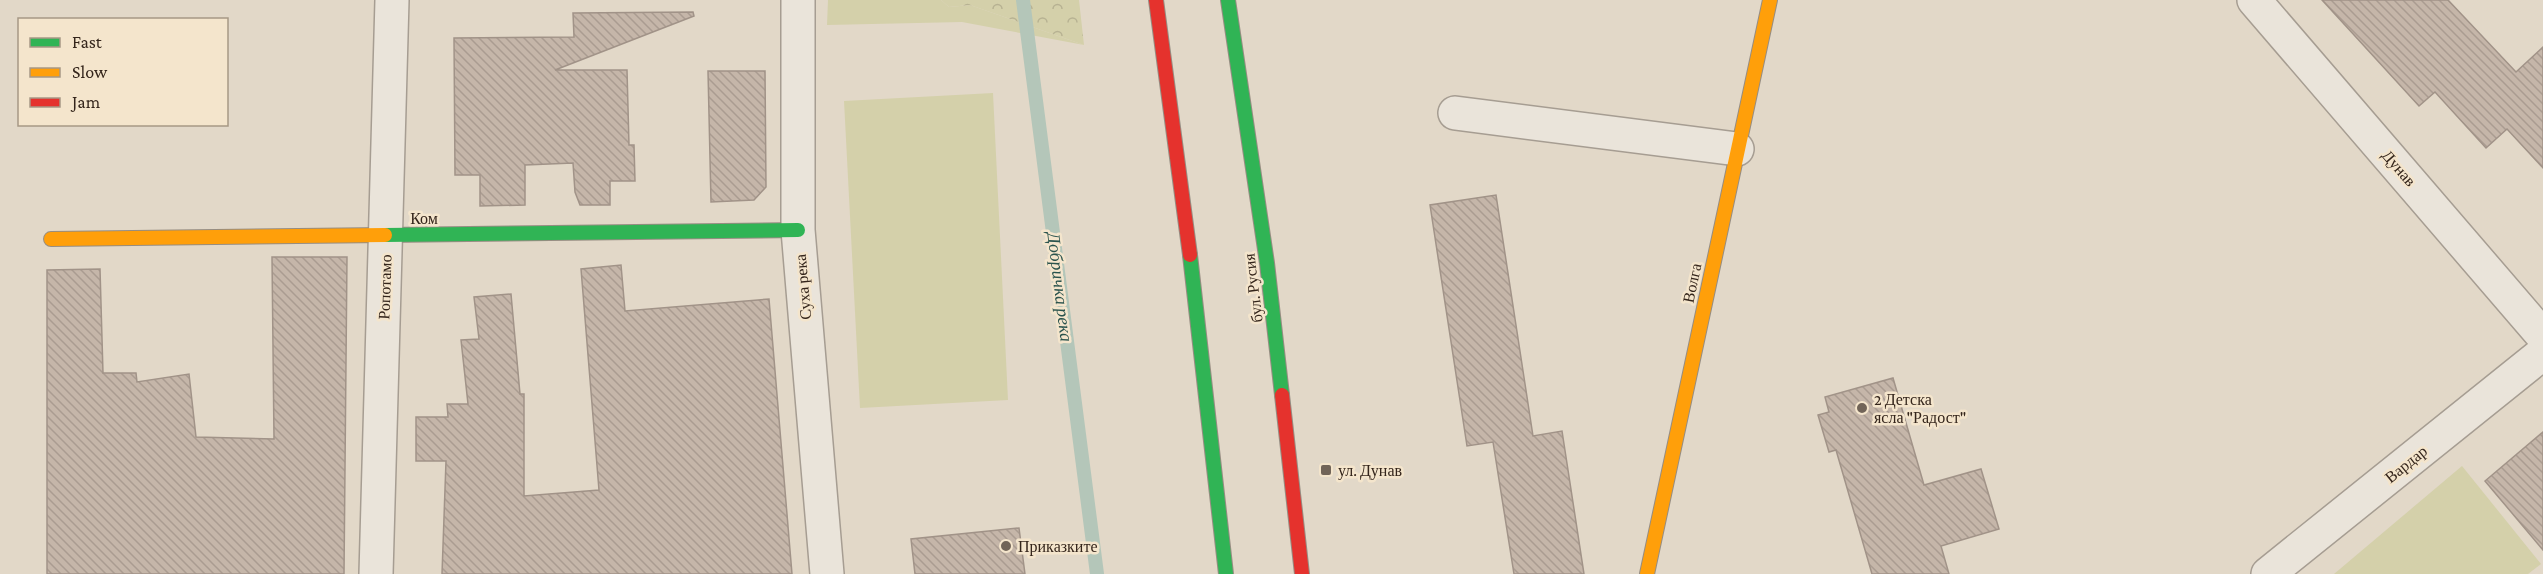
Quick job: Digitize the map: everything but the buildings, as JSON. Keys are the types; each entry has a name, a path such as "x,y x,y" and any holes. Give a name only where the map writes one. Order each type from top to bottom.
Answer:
{"street":[{"name":"Ропотамо","path":"376,574 392,0"},
{"name":"Суха река","path":"798,0 798,230 826,574"},
{"path":"1156,0 1192,272 1226,574"},
{"name":"бул. Русия","path":"1228,0 1267,263 1302,574"},
{"name":"Волга","path":"1647,574 1770,0"},
{"name":"Дунав","path":"2254,0 2543,336"},
{"path":"1455,113 1737,149"},
{"name":"Ком","path":"51,239 798,230"},
{"name":"Вардар","path":"2268,574 2543,352"}],"green space":[{"path":"828,0 941,0 949,7 970,5 1084,45 962,22 827,25"},
{"path":"941,0 1079,0 1084,45 970,5 949,7"},
{"path":"993,93 1008,400 860,408 844,101"},
{"path":"2462,466 2541,564 2528,574 2334,574"}],"waterway":[{"name":"Добричка река","path":"1023,0 1097,574"}],"traffic: fast":[{"path":"1228,0 1267,263 1282,395"},
{"path":"385,235 798,230"},
{"path":"1190,255 1226,574"}],"traffic: slow":[{"path":"1647,574 1770,0"},
{"path":"51,239 385,235"}],"traffic: jam":[{"path":"1156,0 1190,255"},
{"path":"1282,395 1302,574"}],"place":[{"name":"2 Детска ясла \"Радост\"","path":"1862,408"},
{"name":"ул. Дунав","path":"1326,470"},
{"name":"Приказките","path":"1006,546"}]}
